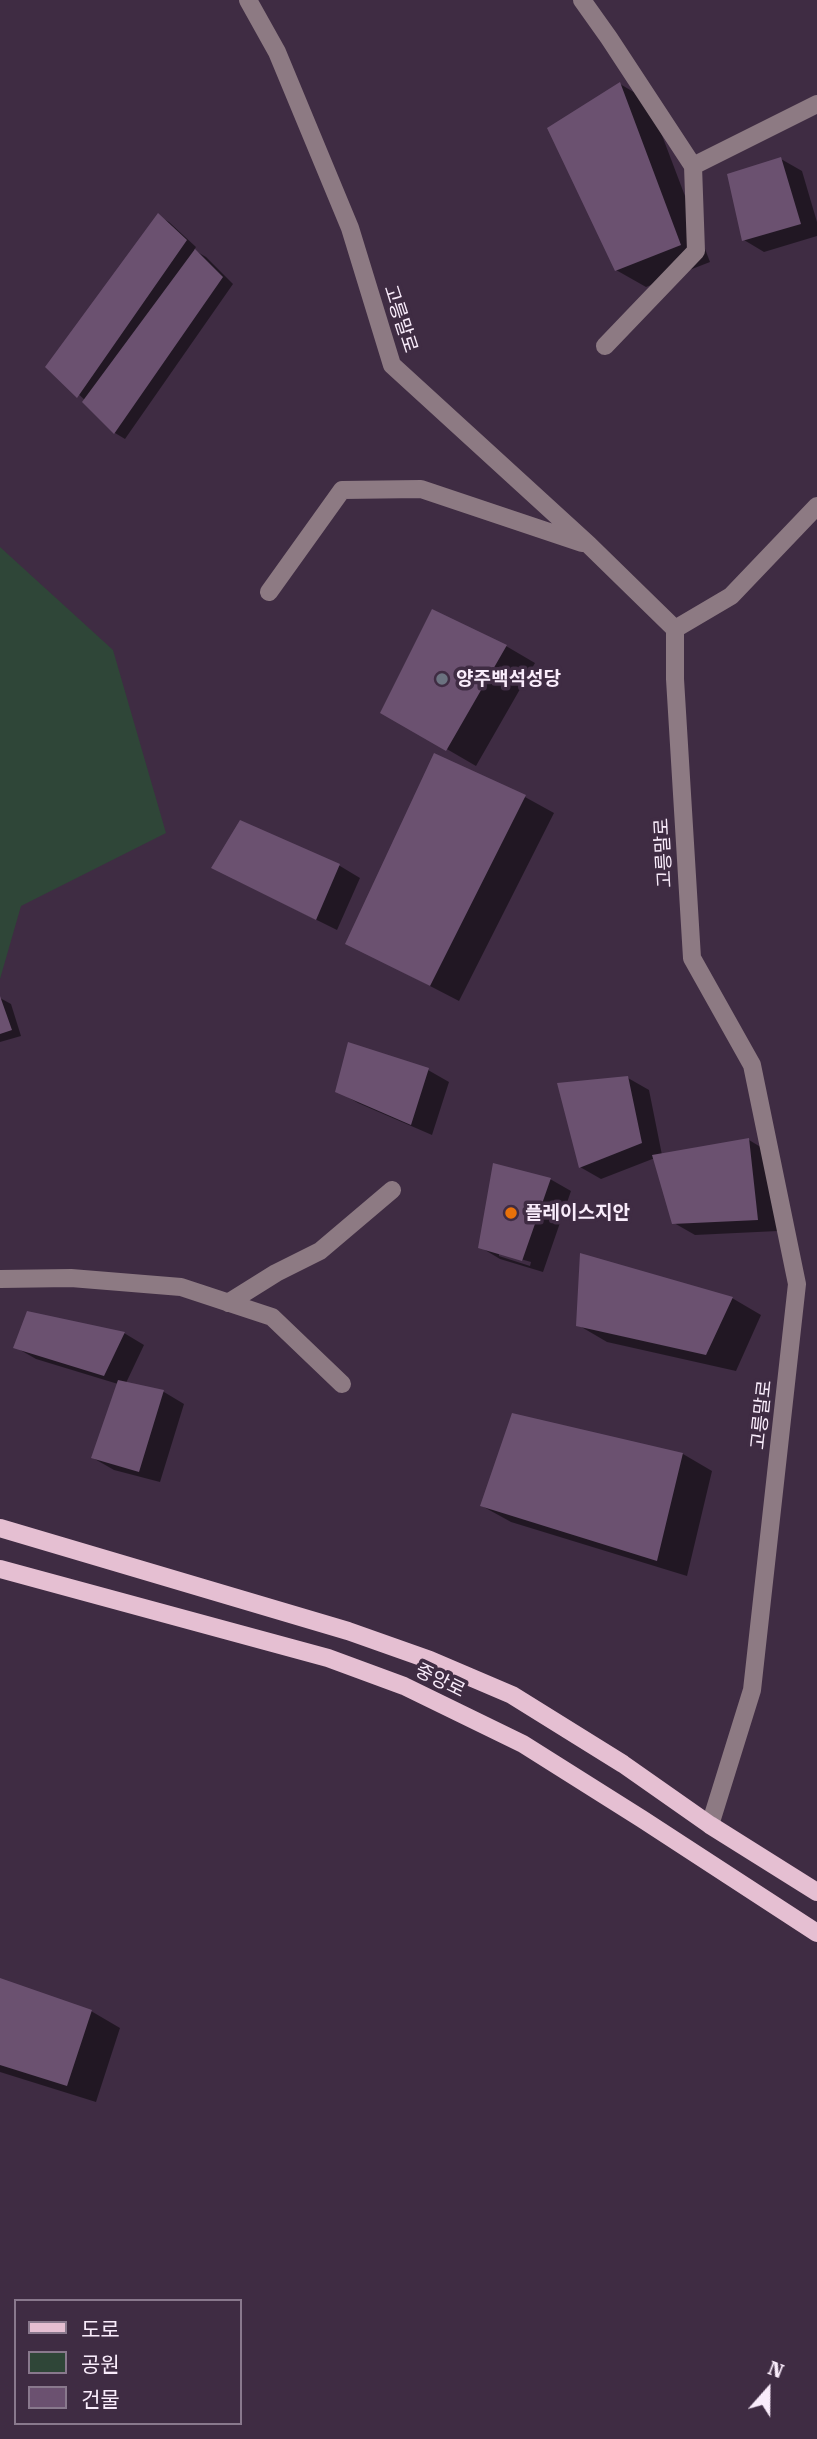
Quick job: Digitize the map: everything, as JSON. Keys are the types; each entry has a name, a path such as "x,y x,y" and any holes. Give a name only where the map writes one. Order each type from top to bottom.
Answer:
{"main road":[{"name":"중앙로","path":"0,1528 348,1631 430,1660 512,1695 623,1764 710,1825 817,1892"},
{"name":"중앙로","path":"0,1569 328,1658 404,1686 523,1744 817,1933"}],"street":[{"name":"고릉말로","path":"248,0 277,51 350,228 392,365 589,545 675,629 676,693 692,958 752,1065 797,1284 752,1690 710,1825"},
{"path":"582,0 693,166 696,251 605,346"},
{"path":"693,166 817,104"},
{"path":"269,592 342,490 421,489 589,545"},
{"path":"675,629 731,596 817,506"},
{"path":"228,1303 276,1273 320,1251 392,1190"},
{"path":"0,1279 71,1278 181,1287 272,1317 342,1384"}],"green space":[{"path":"0,547 113,650 166,833 21,906 0,979"}],"building":[{"path":"620,82 681,245 615,271 547,128"},
{"path":"781,157 801,224 742,241 727,174"},
{"path":"158,213 187,240 77,398 45,367"},
{"path":"195,249 223,277 114,434 82,402"},
{"name":"양주백석성당","path":"432,609 507,645 446,751 380,713"},
{"path":"434,753 526,795 430,986 345,944"},
{"path":"240,820 340,864 316,920 211,868"},
{"path":"0,996 12,1030 0,1034"},
{"path":"348,1042 429,1068 411,1125 335,1092"},
{"path":"628,1076 642,1143 579,1168 557,1083"},
{"path":"749,1138 758,1220 672,1224 652,1155"},
{"name":"플레이스지안","path":"493,1163 551,1178 522,1261 478,1248"},
{"path":"580,1253 733,1297 706,1355 576,1326"},
{"path":"27,1311 125,1332 104,1376 13,1348"},
{"path":"118,1380 164,1390 139,1472 91,1458"},
{"path":"512,1413 683,1453 657,1561 480,1506"},
{"path":"0,1978 92,2010 67,2086 0,2065"}],"place":[{"name":"양주백석성당","path":"442,679"},
{"name":"플레이스지안","path":"511,1213"}]}
